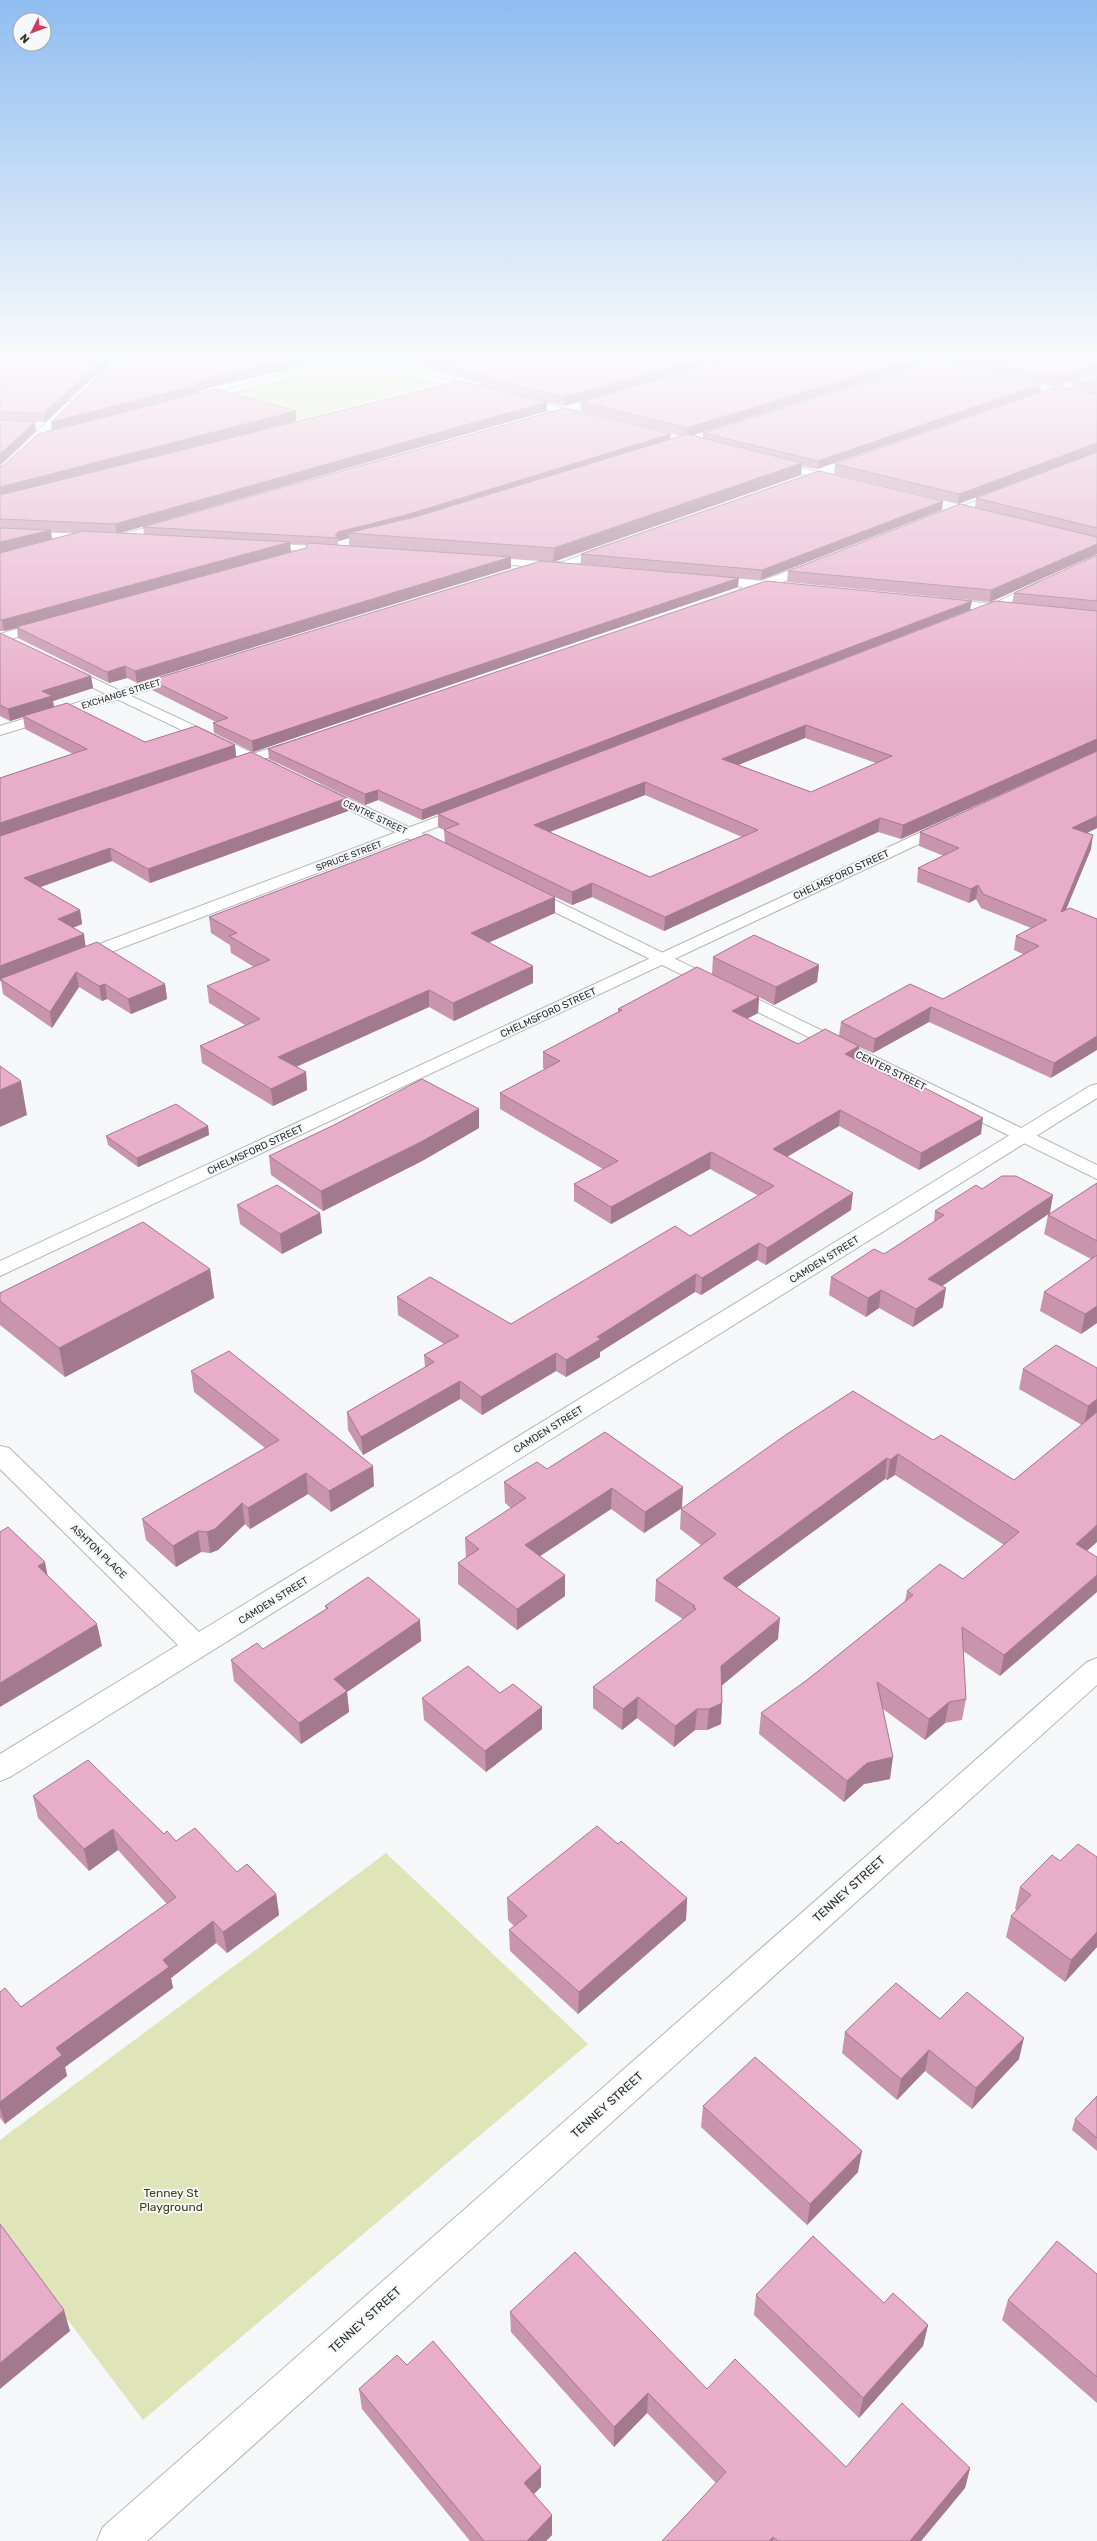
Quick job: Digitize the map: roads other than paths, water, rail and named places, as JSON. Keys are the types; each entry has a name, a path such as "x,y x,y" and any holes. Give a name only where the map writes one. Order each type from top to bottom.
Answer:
{"street":[{"path":"797,482 813,477"},
{"path":"825,477 848,482"},
{"path":"932,521 1011,490"},
{"path":"940,505 976,514"},
{"path":"119,538 179,522"},
{"path":"0,534 159,540"},
{"path":"45,547 83,537"},
{"path":"558,566 619,544"},
{"path":"246,545 320,550 343,548"},
{"path":"285,559 320,550"},
{"path":"469,558 589,569"},
{"path":"732,596 824,562"},
{"path":"505,575 539,565"},
{"path":"692,579 795,588"},
{"path":"965,619 1049,581"},
{"path":"926,601 1021,611"},
{"path":"1,637 55,623"},
{"path":"1,637 23,647"},
{"name":"CENTRE STREET","path":"50,661 457,857"},
{"name":"EXCHANGE STREET","path":"0,731 189,673"},
{"path":"217,770 309,740"},
{"name":"SPRUCE STREET","path":"64,964 480,805"},
{"name":"CHELMSFORD STREET","path":"0,1269 961,819"},
{"path":"513,885 663,958"},
{"name":"CENTER STREET","path":"663,958 1097,1173"},
{"name":"CAMDEN STREET","path":"0,1769 1097,1090"},
{"name":"ASHTON PLACE","path":"0,1454 197,1647"},
{"name":"TENNEY STREET","path":"117,2541 1097,1669"}],"park label":[{"name":"Tenney St Playground","path":"171,2200"}]}
